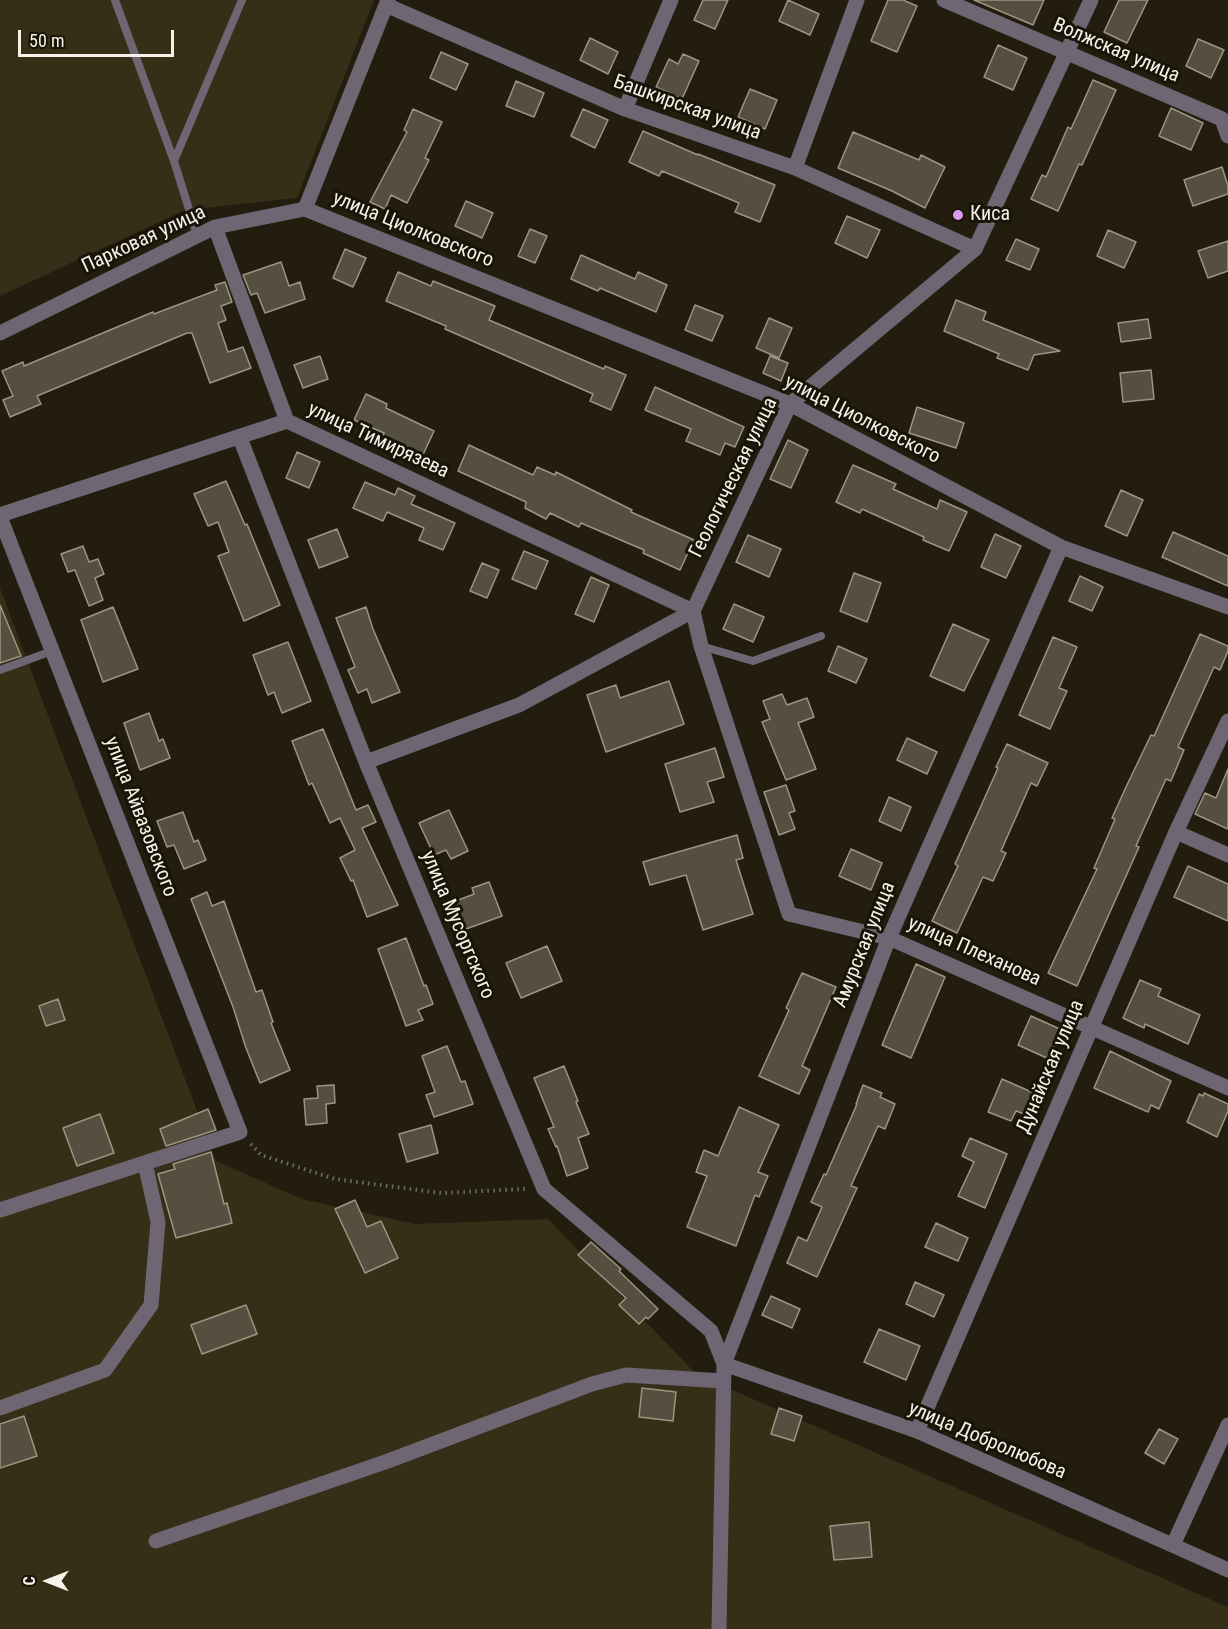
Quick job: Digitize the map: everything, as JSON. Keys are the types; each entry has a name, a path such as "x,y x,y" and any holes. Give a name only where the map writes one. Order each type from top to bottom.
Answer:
{"street":[{"path":"625,109 671,0"},
{"path":"795,168 857,0"},
{"name":"Волжская улица","path":"944,0 1225,118 1228,136"},
{"name":"Геологическая улица","path":"693,611 790,404 975,249 1091,0"},
{"path":"305,209 387,3"},
{"name":"Башкирская улица","path":"387,3 625,109 795,168 975,249"},
{"name":"Парковая улица","path":"0,333 215,227 305,209"},
{"name":"улица Циолковского","path":"305,209 790,404 1061,547 1228,607"},
{"path":"215,227 287,421"},
{"name":"улица Тимирязева","path":"0,516 287,421 693,611"},
{"name":"улица Мусоргского","path":"240,438 366,762 544,1189 711,1331 724,1364"},
{"name":"улица Айвазовского","path":"0,516 240,1132"},
{"name":"Амурская улица","path":"724,1364 889,938 1061,547"},
{"path":"366,762 519,705 693,611"},
{"name":"улица Плеханова","path":"693,611 701,646 789,914 889,938 1228,1088"},
{"name":"Дунайская улица","path":"916,1431 1176,832 1228,721"},
{"path":"1176,832 1228,855"},
{"path":"0,1210 240,1132"},
{"path":"0,1408 105,1371 151,1305 158,1222 145,1163"},
{"path":"719,1629 724,1364"},
{"name":"улица Добролюбова","path":"724,1364 916,1431 1228,1570"},
{"path":"156,1540 388,1461 592,1384 626,1375 724,1381"},
{"path":"1173,1545 1228,1425"}],"lane":[{"path":"115,0 174,161 197,235"},
{"path":"174,161 242,0"},
{"path":"701,646 753,661 821,636"},
{"path":"0,670 52,651"}],"path":[{"path":"240,1132 261,1155 335,1179 441,1193 544,1189"}],"shaded area":[{"path":"0,0 374,0 297,198 185,210 0,296"},
{"path":"0,588 216,1161 302,1199 415,1224 548,1219 696,1374 1228,1607 1228,1629 0,1629"}],"building":[{"path":"703,0 728,0 715,29 694,20"},
{"path":"788,0 819,14 810,35 779,21"},
{"path":"888,0 903,0 917,6 897,52 871,41"},
{"path":"974,0 1044,0 1033,25"},
{"path":"1119,0 1148,0 1127,43 1104,32"},
{"path":"590,38 618,52 608,74 580,60"},
{"path":"1198,39 1224,50 1211,78 1186,66"},
{"path":"998,45 1027,58 1013,90 984,77"},
{"path":"441,52 468,64 456,90 430,78"},
{"path":"683,54 699,61 682,99 656,87 669,59 678,64"},
{"path":"1093,80 1116,90 1058,211 1031,199 1042,175 1046,177 1068,127 1071,129"},
{"path":"516,81 544,93 534,117 506,106"},
{"path":"750,89 777,100 765,129 738,117"},
{"path":"1171,108 1203,123 1191,150 1159,136"},
{"path":"413,109 442,122 425,158 429,160 407,203 391,195 385,209 370,202 407,132 404,130"},
{"path":"583,109 608,120 595,148 571,136"},
{"path":"643,131 775,185 760,222 735,212 739,203 662,171 659,176 629,162"},
{"path":"853,132 919,160 921,155 945,167 925,208 838,168"},
{"path":"1222,167 1228,194 1193,206 1184,180"},
{"path":"466,201 493,213 482,238 455,226"},
{"path":"847,216 880,230 867,258 835,243"},
{"path":"530,229 547,236 535,263 518,256"},
{"path":"1108,230 1136,242 1124,268 1097,256"},
{"path":"1016,239 1039,249 1030,270 1006,260"},
{"path":"1228,241 1228,271 1208,278 1198,251"},
{"path":"345,249 366,258 353,287 333,278"},
{"path":"581,255 635,279 638,272 667,285 656,312 600,288 598,291 571,279"},
{"path":"281,262 289,286 300,282 305,299 265,313 257,293 251,295 243,275"},
{"path":"398,272 431,286 433,281 495,306 489,320 604,369 605,366 626,375 611,410 590,401 593,394 386,301"},
{"path":"225,282 232,302 221,306 226,320 218,323 228,352 243,347 251,368 210,383 192,333 187,333 37,396 41,404 10,417 3,400 13,396 2,371 23,362 24,366 153,312 154,314 217,290 215,285"},
{"path":"956,300 986,312 983,320 1060,351 1034,355 1028,370 997,358 999,354 944,331"},
{"path":"695,305 723,316 712,341 685,330"},
{"path":"769,318 792,328 779,358 756,348"},
{"path":"1148,319 1151,338 1121,342 1118,323"},
{"path":"320,356 328,379 303,388 294,365"},
{"path":"770,356 788,363 781,381 763,373"},
{"path":"1151,370 1154,399 1123,402 1120,373"},
{"path":"655,387 744,427 735,447 725,443 720,455 686,441 691,429 645,410"},
{"path":"366,394 387,404 386,408 434,431 422,457 381,438 384,433 354,420"},
{"path":"917,407 964,423 956,448 909,433"},
{"path":"788,440 808,450 791,488 770,479"},
{"path":"469,445 533,475 537,467 555,475 556,472 632,510 631,512 694,540 680,570 643,553 644,550 581,523 579,527 550,513 546,519 525,508 526,502 458,471"},
{"path":"297,452 320,462 309,488 286,478"},
{"path":"853,465 896,484 893,489 937,509 940,500 967,512 949,551 862,509 860,513 836,502"},
{"path":"226,481 245,525 247,524 280,605 244,621 218,556 229,552 218,522 208,526 194,494"},
{"path":"365,482 395,495 398,488 415,496 411,504 455,523 443,550 419,540 424,528 387,512 383,521 353,508"},
{"path":"1121,490 1143,500 1127,536 1105,526"},
{"path":"337,529 348,557 319,568 308,540"},
{"path":"1173,532 1228,556 1228,586 1162,557"},
{"path":"995,534 1021,546 1006,578 981,567"},
{"path":"748,535 781,549 769,577 736,562"},
{"path":"83,546 89,562 98,559 104,574 95,578 103,600 89,606 75,570 68,572 61,554"},
{"path":"524,551 548,561 536,589 512,579"},
{"path":"482,563 499,570 487,598 470,591"},
{"path":"854,573 881,583 867,622 840,611"},
{"path":"1080,576 1103,587 1092,611 1069,601"},
{"path":"591,577 609,585 594,622 575,614"},
{"path":"734,604 764,617 753,642 723,629"},
{"path":"0,605 21,656 0,663"},
{"path":"113,607 138,669 103,682 81,620"},
{"path":"366,607 400,692 372,703 367,689 358,693 348,670 355,667 336,618"},
{"path":"953,624 989,640 964,691 930,676"},
{"path":"1200,634 1228,646 1228,651 1220,670 1214,667 1178,747 1184,750 1171,781 1166,779 1136,846 1139,847 1077,986 1048,973 1097,869 1094,868 1115,819 1112,818 1151,735 1154,736"},
{"path":"1053,637 1077,647 1059,688 1067,691 1050,729 1019,715"},
{"path":"288,642 311,701 282,713 274,692 268,695 253,655"},
{"path":"838,646 867,659 856,683 828,671"},
{"path":"669,681 684,724 606,752 587,695 616,685 620,698"},
{"path":"782,694 787,705 807,698 814,717 798,723 816,769 786,780 762,722 770,719 763,701"},
{"path":"149,713 159,741 163,739 170,758 140,770 124,723"},
{"path":"323,729 356,810 368,805 376,822 362,828 398,905 367,917 353,880 351,881 340,858 355,850 340,818 330,823 312,783 309,785 292,741"},
{"path":"907,738 937,752 927,774 897,760"},
{"path":"1007,744 1048,763 1037,786 1031,783 1001,851 1006,853 993,881 983,877 957,933 932,921 958,866 955,864"},
{"path":"715,748 724,777 707,782 714,802 680,812 665,764"},
{"path":"1228,769 1228,829 1195,814 1205,793 1216,798"},
{"path":"786,785 795,811 789,813 795,829 779,835 764,792"},
{"path":"889,797 911,807 901,831 879,821"},
{"path":"449,810 468,851 451,859 446,850 434,855 419,823"},
{"path":"183,812 194,842 198,840 206,860 184,869 174,845 167,847 157,821"},
{"path":"737,835 743,858 736,860 753,914 703,930 686,875 650,885 643,862"},
{"path":"851,849 882,863 871,890 839,876"},
{"path":"1188,866 1228,884 1228,921 1174,897"},
{"path":"489,882 502,916 466,929 456,901 474,894 472,888"},
{"path":"207,892 212,906 224,901 256,992 262,990 273,1022 271,1023 290,1070 260,1083 191,899"},
{"path":"406,938 433,1004 418,1010 423,1020 406,1026 378,949"},
{"path":"547,946 562,981 521,998 506,963"},
{"path":"916,964 945,977 911,1058 882,1045"},
{"path":"802,973 836,987 802,1066 810,1070 799,1094 759,1076 789,1010 786,1008"},
{"path":"1140,980 1161,989 1158,996 1200,1015 1188,1044 1145,1024 1144,1028 1123,1018"},
{"path":"58,999 65,1020 46,1026 39,1006"},
{"path":"1031,1016 1062,1030 1049,1059 1018,1045"},
{"path":"447,1046 461,1082 465,1081 473,1104 434,1117 426,1095 435,1092 422,1056"},
{"path":"1110,1051 1171,1081 1159,1109 1151,1105 1148,1112 1094,1088"},
{"path":"564,1066 589,1134 578,1138 588,1168 567,1176 557,1146 548,1129 554,1127 534,1078"},
{"path":"1002,1079 1036,1094 1027,1115 1016,1111 1011,1121 988,1112"},
{"path":"334,1085 335,1103 326,1104 327,1123 306,1125 304,1099 318,1098 317,1086"},
{"path":"863,1085 882,1093 880,1097 895,1104 885,1129 878,1126 851,1186 857,1188 817,1277 787,1263 798,1237 807,1241 822,1207 811,1202 824,1174 826,1175"},
{"path":"1204,1093 1228,1104 1228,1111 1217,1137 1187,1122 1199,1094 1203,1096"},
{"path":"739,1107 779,1125 758,1172 768,1176 759,1197 755,1195 736,1246 687,1227 707,1176 696,1172 704,1150 718,1156"},
{"path":"208,1109 216,1130 166,1146 160,1129"},
{"path":"100,1114 114,1153 77,1166 63,1128"},
{"path":"431,1125 438,1153 407,1162 399,1134"},
{"path":"970,1138 1007,1154 985,1208 958,1196 974,1162 962,1156"},
{"path":"211,1152 224,1204 227,1203 232,1223 176,1238 158,1174 175,1169 173,1164"},
{"path":"355,1200 367,1227 381,1221 398,1258 365,1273 335,1209"},
{"path":"936,1223 968,1238 958,1261 925,1247"},
{"path":"591,1242 621,1269 619,1271 658,1309 648,1319 646,1317 639,1324 619,1305 626,1298 578,1255"},
{"path":"915,1282 944,1295 934,1317 906,1304"},
{"path":"771,1296 800,1309 792,1328 762,1315"},
{"path":"246,1305 257,1334 202,1354 191,1325"},
{"path":"879,1329 920,1346 906,1380 864,1362"},
{"path":"642,1388 676,1392 673,1421 639,1417"},
{"path":"779,1408 802,1416 794,1441 771,1434"},
{"path":"24,1416 37,1456 0,1468 0,1424"},
{"path":"1159,1429 1178,1439 1164,1464 1145,1453"},
{"path":"869,1522 872,1557 834,1560 830,1526"}],"place":[{"name":"Киса","path":"958,215"}]}
